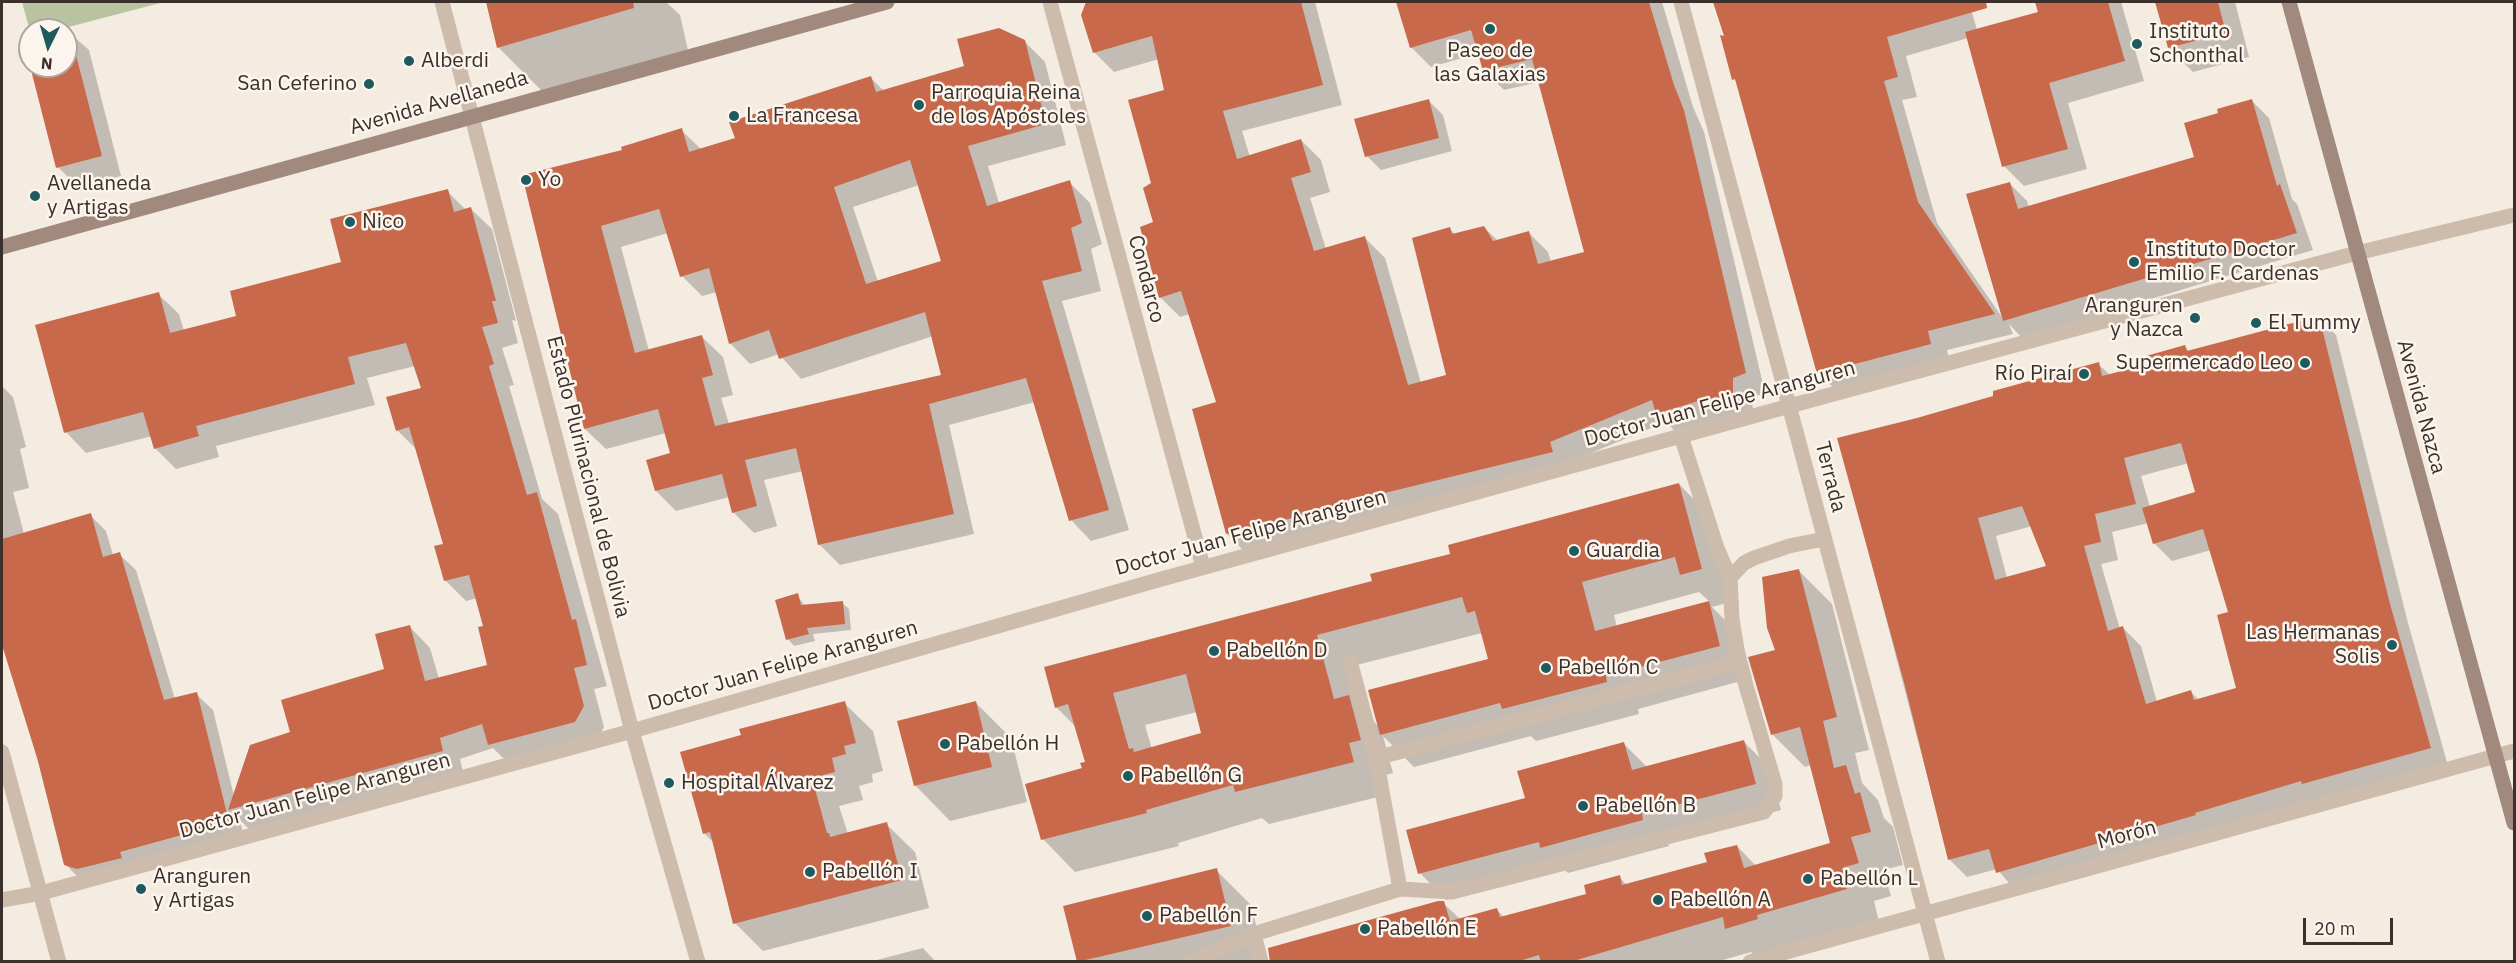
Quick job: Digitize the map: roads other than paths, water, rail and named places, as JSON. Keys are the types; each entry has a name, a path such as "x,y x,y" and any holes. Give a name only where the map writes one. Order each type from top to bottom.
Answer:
{"main road":[{"name":"Avenida Avellaneda","path":"2,247 887,2"},
{"name":"Avenida Nazca","path":"2289,2 2514,823"}],"street":[{"name":"Estado Plurinacional de Bolivia","path":"441,2 473,115 632,731 698,962"},
{"name":"Condarco","path":"1050,2 1203,567"},
{"name":"Terrada","path":"1681,2 1938,962"},
{"name":"Doctor Juan Felipe Aranguren","path":"2,900 41,892 632,731 1203,567 1790,406 2357,253 2514,215"},
{"path":"1190,962 1254,934 1400,889 1452,892 1764,812 1775,796 1775,784 1739,662 1732,619 1730,578 1717,548 1681,436"},
{"path":"1730,578 1744,563 1754,558 1789,546 1824,539"},
{"path":"1350,661 1376,758 1400,889"},
{"path":"1376,758 1739,662"},
{"name":"Morón","path":"1750,962 2514,751"},
{"path":"2,752 59,962"},
{"path":"1254,934 1261,962"}],"place":[{"name":"Paseo de las Galaxias","path":"1490,29"},
{"name":"Instituto Schonthal","path":"2137,44"},
{"name":"Alberdi","path":"409,61"},
{"name":"San Ceferino","path":"369,84"},
{"name":"Parroquia Reina de los Apóstoles","path":"919,105"},
{"name":"La Francesa","path":"734,116"},
{"name":"Yo","path":"526,180"},
{"name":"Avellaneda y Artigas","path":"35,196"},
{"name":"Nico","path":"350,222"},
{"name":"Instituto Doctor Emilio F. Cardenas","path":"2134,262"},
{"name":"Aranguren y Nazca","path":"2195,318"},
{"name":"El Tummy","path":"2256,323"},
{"name":"Supermercado Leo","path":"2305,363"},
{"name":"Río Piraí","path":"2084,374"},
{"name":"Guardia","path":"1574,551"},
{"name":"Las Hermanas Solis","path":"2392,645"},
{"name":"Pabellón D","path":"1214,651"},
{"name":"Pabellón C","path":"1546,668"},
{"name":"Pabellón H","path":"945,744"},
{"name":"Pabellón G","path":"1128,776"},
{"name":"Hospital Álvarez","path":"669,783"},
{"name":"Pabellón B","path":"1583,806"},
{"name":"Pabellón I","path":"810,872"},
{"name":"Pabellón L","path":"1808,879"},
{"name":"Aranguren y Artigas","path":"141,889"},
{"name":"Pabellón A","path":"1658,900"},
{"name":"Pabellón F","path":"1147,916"},
{"name":"Pabellón E","path":"1365,929"}]}
